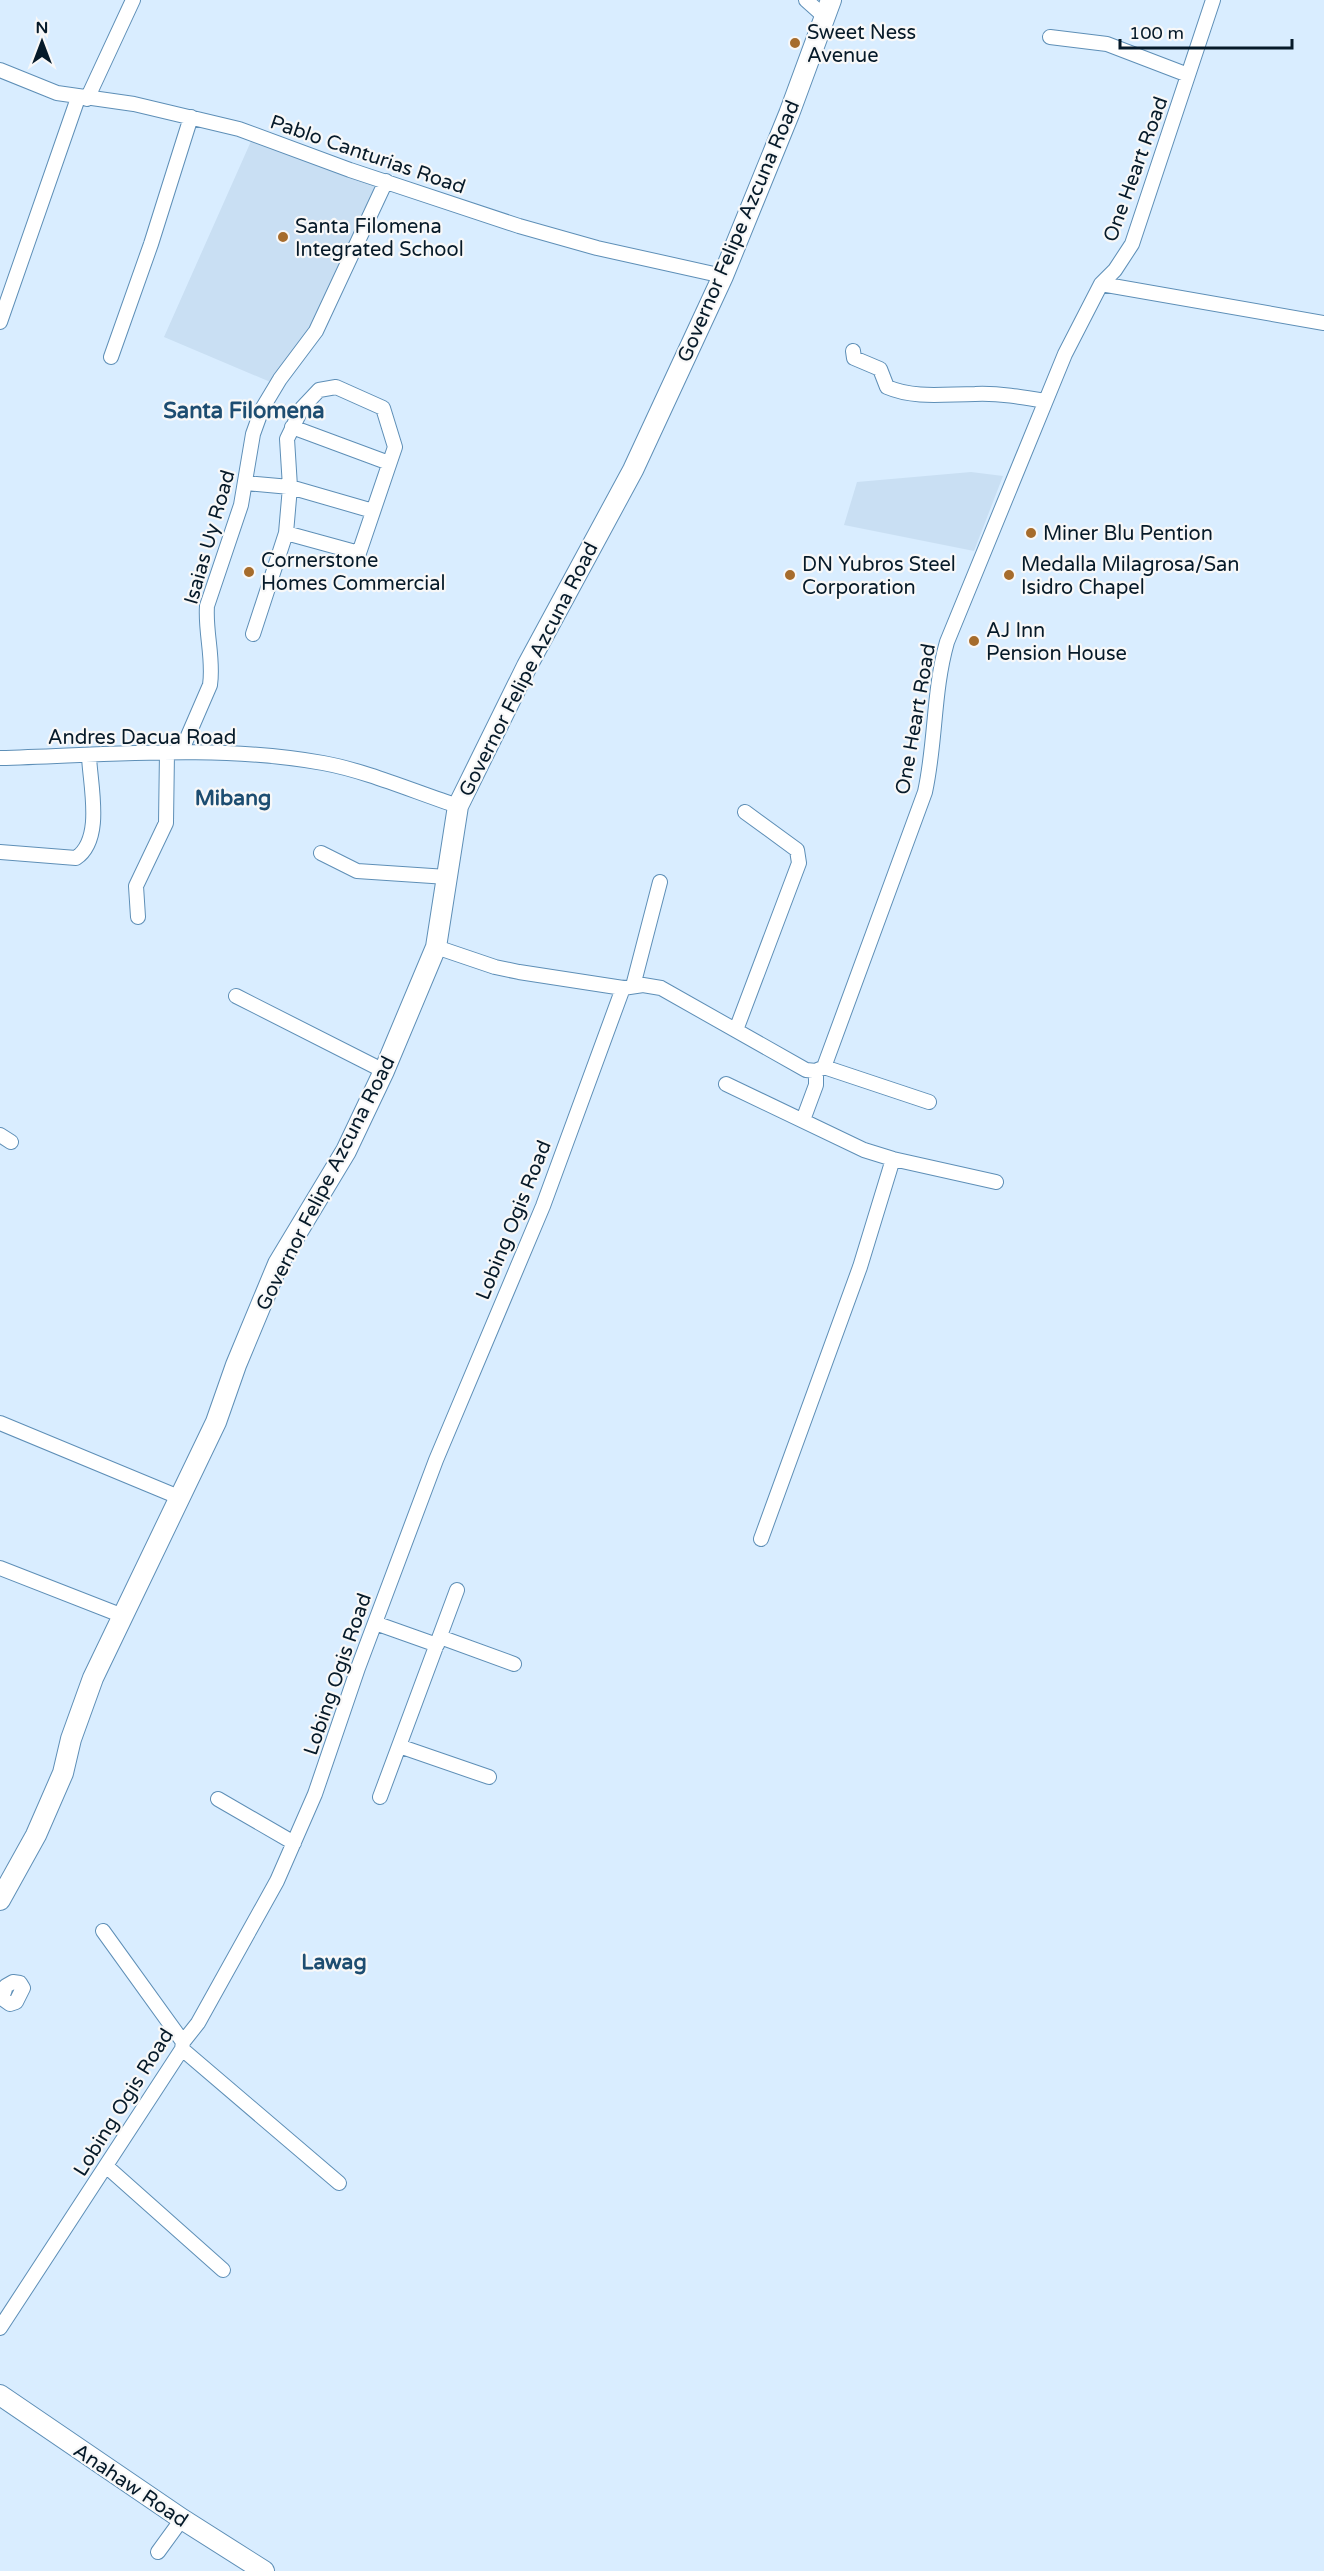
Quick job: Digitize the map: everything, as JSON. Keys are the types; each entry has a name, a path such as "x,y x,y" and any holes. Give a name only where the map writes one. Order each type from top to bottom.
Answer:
{"street":[{"path":"0,322 82,98 133,0"},
{"path":"806,0 828,9"},
{"name":"One Heart Road","path":"803,1120 820,1069 925,792 931,760 939,676 946,642 1065,354 1101,284 1124,259 1132,244 1213,0"},
{"name":"Governor Felipe Azcuna Road","path":"0,1900 40,1825 63,1773 71,1738 93,1678 216,1422 236,1365 278,1264 346,1151 384,1071 436,947 458,806 527,666 633,470 723,276 789,114 828,9"},
{"path":"1050,37 1107,44 1188,75"},
{"name":"Pablo Canturias Road","path":"0,70 57,93 134,104 239,129 350,170 519,226 597,248 723,276"},
{"path":"111,357 155,233 191,117"},
{"name":"Isaias Uy Road","path":"181,752 210,685 212,674 206,620 207,606 231,540 246,483 253,434 262,409 280,379 316,331 386,181"},
{"path":"1101,284 1324,323"},
{"path":"853,351 854,358 858,361 880,369 887,387 893,390 921,395 1003,395 1045,400"},
{"path":"253,634 286,533 290,487 287,439 302,408 319,390 336,387 383,408 395,447 358,553 286,533"},
{"path":"292,427 389,463"},
{"path":"246,483 290,487 373,511"},
{"path":"138,917 136,886 166,823 167,752"},
{"name":"Andres Dacua Road","path":"0,758 181,752 284,758 325,764 458,806"},
{"path":"0,852 76,858 83,853 94,828 88,756"},
{"path":"736,1030 799,863 797,850 781,836 745,812"},
{"path":"321,853 357,871 447,877"},
{"name":"Lobing Ogis Road","path":"0,2328 198,2023 278,1881 315,1794 375,1623 436,1460 543,1206 628,987 660,882"},
{"path":"436,947 495,967 628,987 661,988 806,1070 820,1069 929,1102"},
{"path":"236,996 384,1071"},
{"path":"726,1084 864,1150 893,1159 996,1182"},
{"path":"761,1539 860,1267 893,1159"},
{"path":"0,1423 181,1498"},
{"path":"0,1568 123,1616"},
{"path":"380,1797 458,1590"},
{"path":"375,1623 514,1664"},
{"path":"399,1746 489,1777"},
{"path":"218,1799 294,1843"},
{"path":"104,1931 182,2045 339,2183"},
{"path":"106,2166 223,2270"},
{"name":"Anahaw Road","path":"0,2396 182,2519 264,2571"},
{"path":"158,2552 182,2519"}],"shaded area":[{"name":"Santa Filomena Integrated School","path":"252,139 380,185 304,341 275,384 164,337"},
{"path":"971,472 1003,476 974,551 844,525 857,482"}],"place":[{"name":"Sweet Ness Avenue","path":"795,43"},
{"name":"Santa Filomena Integrated School","path":"283,237"},
{"name":"Miner Blu Pention","path":"1031,533"},
{"name":"Cornerstone Homes Commercial","path":"249,572"},
{"name":"DN Yubros Steel Corporation","path":"790,575"},
{"name":"Medalla Milagrosa/San Isidro Chapel","path":"1009,575"},
{"name":"AJ Inn Pension House","path":"974,641"}],"district":[{"name":"Santa Filomena","path":"244,410"},
{"name":"Mibang","path":"233,798"},
{"name":"Lawag","path":"334,1962"}]}
